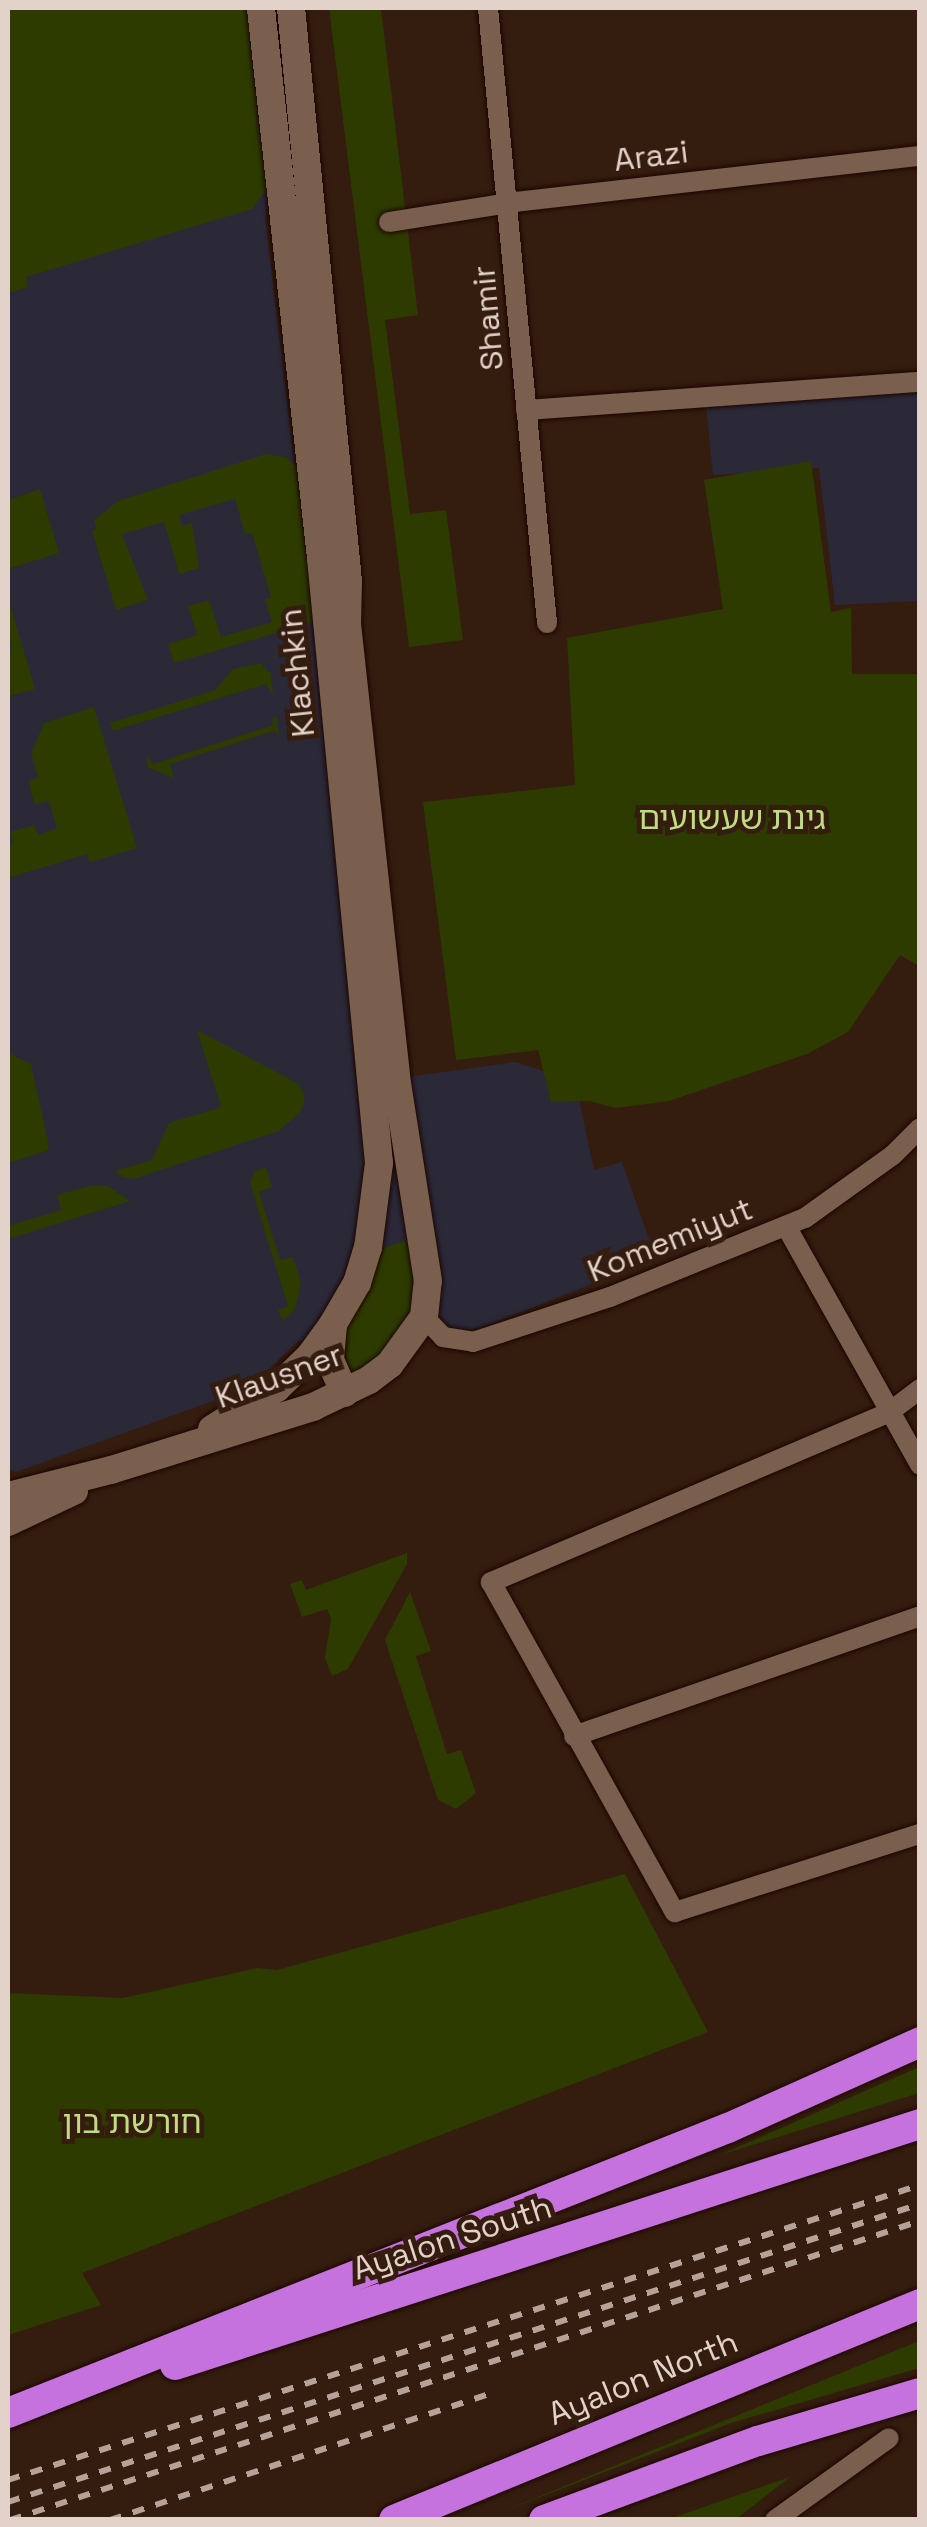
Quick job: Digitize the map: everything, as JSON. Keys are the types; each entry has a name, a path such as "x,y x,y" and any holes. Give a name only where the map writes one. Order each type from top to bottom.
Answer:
{"highway":[{"path":"8,2416 728,2128 920,2042"},
{"name":"Ayalon South","path":"8,2416 920,2124"},
{"name":"Ayalon North","path":"394,2520 920,2304"},
{"path":"544,2520 809,2424 920,2393"}],"street":[{"name":"Klachkin","path":"261,8 380,1162 368,1248 357,1283 333,1324"},
{"name":"Klachkin","path":"291,8 348,581 349,644 397,1084 428,1281 424,1317"},
{"name":"Shamir","path":"488,8 547,623"},
{"name":"Arazi","path":"390,222 508,203 920,156"},
{"path":"526,410 920,382"},
{"name":"Komemiyut","path":"424,1317 443,1337 489,1340 786,1226 842,1194 894,1155 920,1128"},
{"path":"786,1226 920,1464"},
{"path":"368,1248 399,1235 422,1236"},
{"name":"Klausner","path":"8,1496 111,1470 189,1443 280,1419 345,1393 390,1364 424,1317"},
{"path":"333,1324 330,1360 345,1393"},
{"name":"Klausner","path":"189,1443 277,1388 310,1356 333,1324"},
{"path":"920,1389 890,1412 491,1582 675,1912 920,1834"},
{"name":"Klausner","path":"8,1522 111,1470"},
{"path":"574,1736 920,1616"},
{"path":"775,2520 889,2438"}],"shaded area":[{"path":"8,8 269,186 265,218 314,629 357,1084 515,1062 568,1079 577,1090 594,1170 622,1162 656,1259 477,1329 298,1341 266,1372 221,1398 16,1472 8,1469"},
{"path":"919,391 919,601 835,605 819,468 713,475 706,407"}],"green space":[{"path":"8,8 248,8 269,186 252,209 26,277 28,287 8,293"},
{"path":"329,8 381,8 418,315 385,320 410,514 446,510 463,640 409,647"},
{"path":"266,454 285,457 297,467 314,622 174,663 168,644 197,635 188,606 209,600 221,637 272,622 265,600 271,597 252,533 245,534 235,499 179,515 182,526 192,523 199,568 179,574 164,522 122,534 148,600 116,610 92,531 96,529 94,520 118,501"},
{"name":"גינת שעשועים","path":"811,461 831,612 851,608 852,674 919,674 919,966 900,955 848,1032 807,1054 669,1101 616,1108 589,1101 551,1102 538,1050 456,1060 423,802 575,785 567,638 723,609 704,480"},
{"path":"40,489 59,553 8,569 8,500"},
{"path":"8,598 35,689 10,696 11,651"},
{"path":"261,663 271,674 273,696 266,684 113,731 110,723 215,690 233,669"},
{"path":"94,707 137,848 90,862 87,854 8,878 8,846 13,844 10,832 34,825 38,835 57,828 49,801 35,805 28,781 38,777 31,753 44,723"},
{"path":"277,717 279,737 274,731 170,764 174,778 147,767 147,755 153,764 273,725 272,718"},
{"path":"197,1030 299,1084 305,1098 301,1111 279,1131 133,1179 123,1177 115,1171 152,1160 169,1123 221,1107"},
{"path":"8,1053 31,1064 49,1146 47,1151 8,1163"},
{"path":"266,1167 272,1187 259,1192 280,1260 293,1257 301,1283 295,1309 283,1321 278,1310 288,1306 250,1183 255,1171"},
{"path":"92,1185 108,1186 130,1201 8,1239 8,1226 61,1210 57,1195"},
{"path":"404,1241 417,1243 424,1283 407,1333 357,1373 344,1369 340,1334 381,1249"},
{"path":"407,1553 407,1564 348,1669 332,1676 325,1658 331,1619 327,1609 302,1617 290,1584 302,1580 306,1590"},
{"path":"410,1592 431,1651 416,1656 447,1754 461,1750 476,1793 456,1809 438,1800 385,1640"},
{"name":"חורשת בון","path":"625,1874 708,2032 82,2273 101,2305 8,2335 8,1993 123,1998 257,1968 277,1970"},
{"path":"919,2067 919,2093 720,2155"},
{"path":"919,2341 919,2368 731,2423 504,2511"},
{"path":"790,2477 736,2519 669,2519"}],"railway":[{"path":"8,2480 920,2185"},
{"path":"8,2502 920,2204"},
{"path":"10,2520 920,2221"},
{"path":"110,2520 492,2393"}]}
